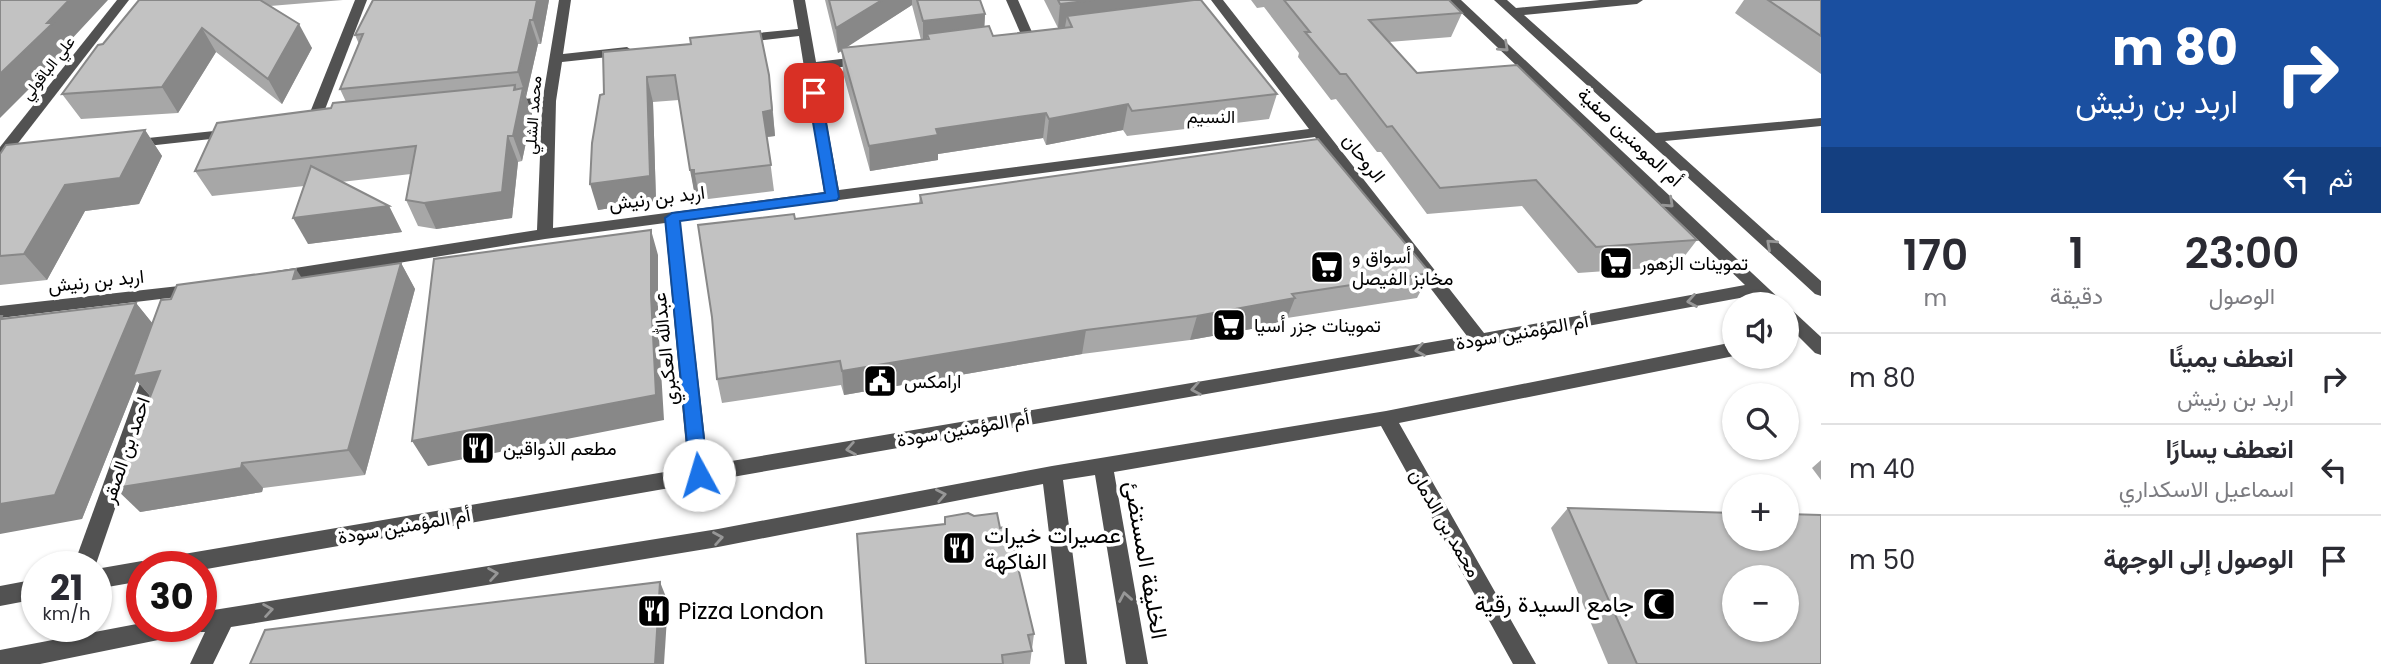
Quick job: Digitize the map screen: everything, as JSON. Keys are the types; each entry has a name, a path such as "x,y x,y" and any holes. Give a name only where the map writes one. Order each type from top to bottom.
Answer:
{"street":[{"name":"علي الباقولي","path":"0,157 123,0"},
{"path":"312,125 361,0"},
{"name":"محمد الشلي","path":"545,234 549,101 565,0"},
{"path":"799,0 832,197"},
{"path":"1012,0 1029,39"},
{"name":"أم المومنين صفية","path":"1454,0 1763,292"},
{"name":"أم المومنين صفية","path":"1500,0 1821,290"},
{"path":"1514,12 1637,0"},
{"name":"الروحان","path":"1220,9 1320,132 1480,340"},
{"path":"721,41 804,32"},
{"path":"556,59 638,50"},
{"path":"810,67 878,58"},
{"path":"483,107 549,101"},
{"path":"1654,138 1821,122"},
{"path":"108,146 244,132"},
{"name":"اربد بن رنيش","path":"262,280 545,234 1320,132"},
{"path":"0,157 27,155"},
{"name":"عبدالله العكبري","path":"672,218 699,475"},
{"name":"اربد بن رنيش","path":"0,312 179,299 208,288"},
{"name":"أم المؤمنين سودة","path":"217,558 1480,340 1759,288"},
{"path":"1799,327 1821,348"},
{"path":"1799,335 1806,334"},
{"name":"احمد بن الصقر","path":"90,551 163,345"},
{"path":"217,619 718,538 1052,474 1386,418 1722,351"},
{"name":"محمد بن الدمان","path":"1386,418 1525,664"},
{"name":"الخليفة المستضئ","path":"1103,465 1136,664"},
{"path":"1052,474 1076,664"},
{"path":"0,596 21,592"},
{"path":"201,664 224,618"},
{"path":"0,661 126,636"}],"building":[{"path":"0,0 69,0 47,23 53,23 0,74"},
{"path":"139,0 260,0 299,24 268,79 202,28 162,87 62,94 98,45 103,44"},
{"path":"373,0 537,0 518,72 340,89 363,34 355,35"},
{"path":"829,0 882,0 836,28"},
{"path":"917,0 980,0 985,14 923,21"},
{"path":"1058,0 1094,0 1060,4"},
{"path":"1201,0 1277,94 1132,111 1128,104 1049,119 1046,113 936,129 938,135 869,146 841,48 929,39 927,34 989,26 993,36 1072,27 1067,16"},
{"path":"1284,0 1449,0 1462,13 1369,20 1417,73 1517,65 1697,240 1596,247 1536,180 1440,188 1392,126 1387,127 1346,74 1340,74 1305,32 1310,32"},
{"path":"1768,0 1821,0 1821,36"},
{"path":"760,31 769,75 772,110 763,112 771,165 694,174 694,170 690,170 675,75 647,77 650,176 590,184 592,143 600,95 604,94 603,52 691,44 690,38"},
{"path":"515,85 514,90 523,88 513,136 508,136 502,192 424,203 406,200 416,146 195,171 217,123 331,108 333,103"},
{"path":"145,130 120,178 65,185 24,254 0,256 0,154 6,145"},
{"path":"1318,139 1430,273 1292,294 1295,298 1197,316 1086,330 842,371 840,361 717,379 712,317 698,225 794,214 795,219 922,203 920,195"},
{"path":"311,166 389,206 293,218"},
{"path":"651,230 656,395 412,441 434,259"},
{"path":"401,263 348,450 242,463 241,468 115,488 160,371 133,376 161,300 171,299 177,285 296,269 293,279"},
{"path":"136,303 55,495 0,504 0,316 1,319"},
{"name":"جامع السيدة رقية","path":"1568,508 1722,513 1722,551 1799,551 1799,514 1821,515 1821,664 1637,664"},
{"path":"968,513 974,516 997,513 1000,528 1008,526 1034,634 1028,635 1032,651 1002,655 1003,664 866,664 857,534 945,524 945,517"},
{"path":"660,582 655,664 250,664 265,630"}],"place":[{"name":"تموينات الزهور","path":"1616,263"},
{"name":"أسواق و مخابز الفيصل","path":"1327,267"},
{"name":"تموينات جزر أسيا","path":"1229,325"},
{"name":"ارامكس","path":"880,381"},
{"name":"مطعم الذواقين","path":"478,448"},
{"name":"عصيرات خيرات الفاكهة","path":"959,548"},
{"name":"جامع السيدة رقية","path":"1659,604"},
{"name":"Pizza London","path":"654,611"}],"district":[{"name":"النسيم","path":"1211,116"}],"route":[{"path":"699,475 672,218 832,197 814,93"}]}
